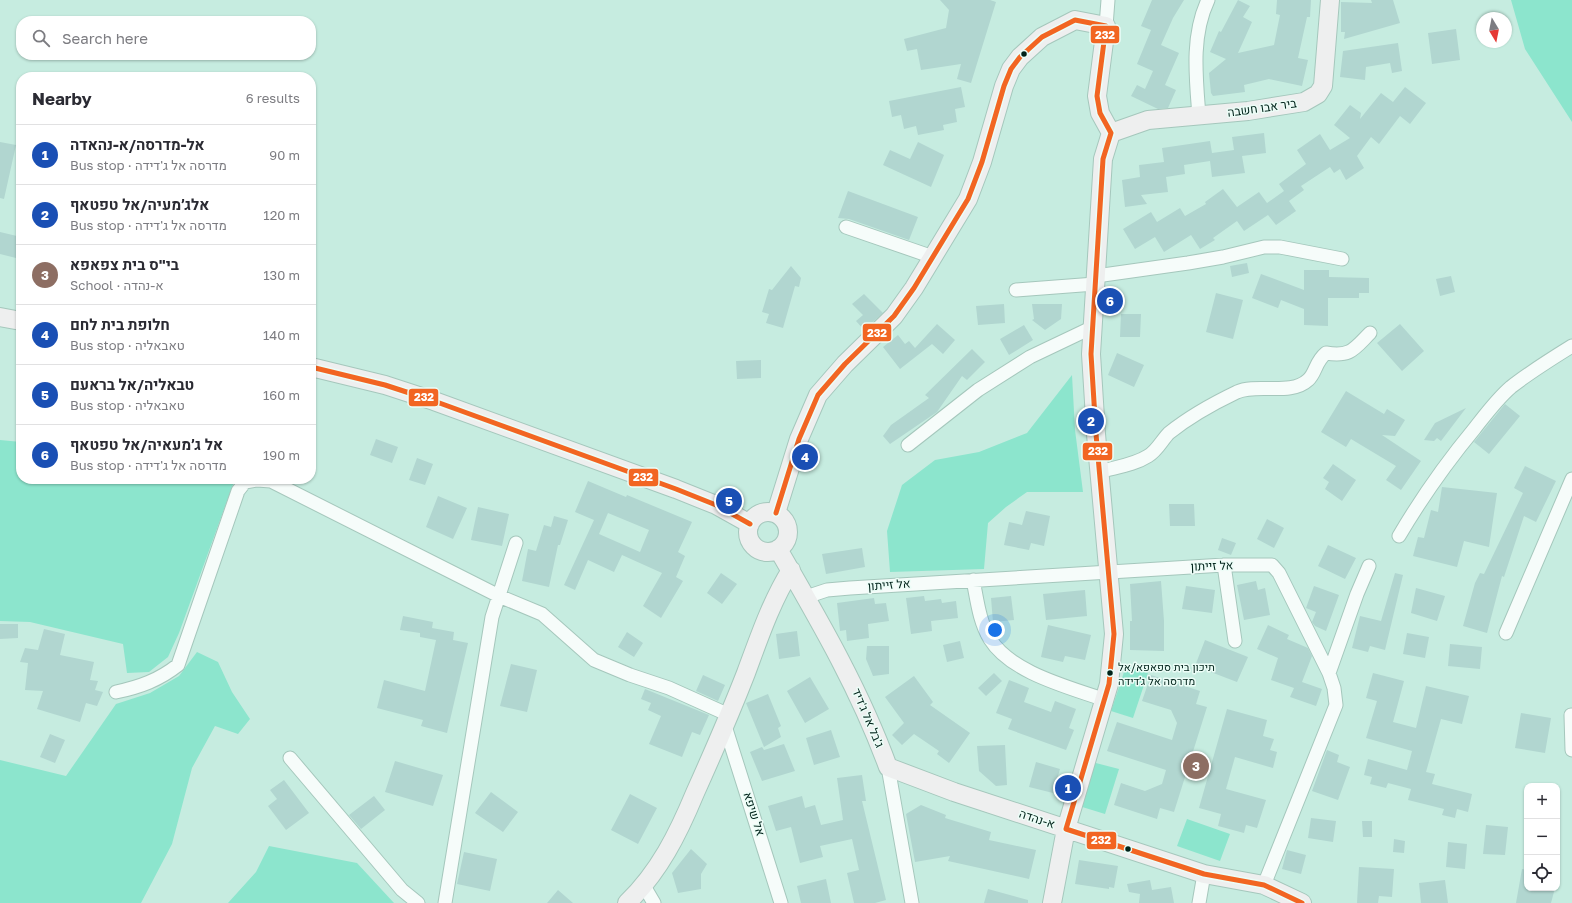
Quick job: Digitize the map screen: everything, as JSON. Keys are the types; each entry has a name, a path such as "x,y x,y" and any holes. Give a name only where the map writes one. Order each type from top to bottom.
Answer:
{"street":[{"path":"1052,903 1066,829 1109,684 1114,634 1099,472 1091,354 1103,159 1111,133 1100,113 1098,96 1108,0"},
{"path":"1199,116 1196,40 1203,10 1208,0"},
{"name":"ביר אבו חשבה","path":"1111,133 1148,120 1248,111 1304,102 1318,94 1323,86 1330,0"},
{"path":"776,513 799,439 818,395 845,364 894,316 934,257 968,199 982,162 1004,86 1012,69 1020,57 1042,37 1075,20 1106,26"},
{"path":"846,227 934,257"},
{"path":"1016,290 1095,280 1223,257 1264,247 1280,246 1342,259"},
{"path":"0,317 16,319"},
{"path":"908,445 978,390 1030,357 1093,327"},
{"path":"1099,472 1133,463 1150,455 1169,434 1212,405 1239,391 1258,388 1282,389 1299,386 1308,380 1318,359 1326,353 1340,355 1351,352 1370,332"},
{"path":"1399,536 1420,500 1444,465 1496,402 1510,388 1530,373 1572,346"},
{"path":"316,368 385,385 434,401 676,488 716,505 750,524"},
{"path":"1506,633 1572,479"},
{"path":"116,692 137,688 162,677 178,665 238,490 243,484"},
{"path":"277,484 499,596 542,614 594,660 630,676 669,688 727,720"},
{"path":"764,512 776,513 786,522 788,534 787,540 778,549 766,552 755,547 749,536 750,524 758,514 764,512"},
{"path":"445,903 492,617 516,543"},
{"name":"ג'בל אל ג'דיד","path":"778,549 852,682 874,729 888,767 912,903"},
{"path":"1224,564 1235,641"},
{"name":"אל זייתון","path":"806,598 817,593 842,589 1224,564 1272,565 1279,573 1329,673 1334,688 1336,705 1264,885"},
{"path":"1329,673 1357,594 1369,566"},
{"path":"627,903 644,886 659,866 676,835 727,720 778,594 790,570"},
{"path":"973,580 983,624 989,638 999,650 1028,670 1105,700"},
{"path":"1571,715 1572,750"},
{"name":"אל שיפא","path":"727,720 781,903"},
{"path":"290,758 402,890 418,903"},
{"name":"א-נהדה","path":"888,767 954,792 1204,874 1264,885 1302,903"},
{"path":"1199,903 1204,874"},
{"path":"644,886 654,903"}],"green space":[{"path":"1511,0 1572,0 1572,122 1525,49"},
{"path":"1072,375 1075,430 1083,492 1027,492 1006,507 988,523 984,569 890,572 887,531 902,485 935,460 979,452 1027,433"},
{"path":"0,440 16,442 16,484 233,484 179,633 168,657 149,672 127,673 123,644 30,622 0,621"},
{"path":"197,652 218,662 232,692 250,719 238,734 215,726 192,768 172,844 141,903 0,903 0,760 66,776 116,704 150,693 179,676"},
{"path":"1126,666 1148,673 1133,718 1111,711"},
{"path":"1092,762 1119,769 1105,814 1079,806"},
{"path":"1187,819 1230,834 1220,861 1177,846"},
{"path":"269,846 357,863 394,903 228,903 256,872"}],"building":[{"path":"940,0 990,0 996,2 971,83 957,79 961,64 921,70 917,49 907,51 904,39 946,28 949,10"},
{"path":"1152,0 1184,0 1173,18 1161,45 1179,53 1165,85 1176,90 1168,108 1158,109 1131,96 1137,85 1145,89 1153,71 1137,64 1151,30 1141,26"},
{"path":"1238,0 1250,6 1243,17 1252,22 1238,53 1274,45 1280,15 1276,14 1277,0 1311,0 1310,17 1307,17 1298,58 1308,60 1302,86 1269,79 1244,85 1245,92 1213,96 1211,93 1209,73 1226,59 1210,52 1219,31 1221,32"},
{"path":"1371,0 1393,0 1400,23 1344,39 1345,32 1341,32 1341,2 1372,3"},
{"path":"1456,29 1460,60 1432,64 1428,33"},
{"path":"1398,43 1402,71 1392,73 1390,63 1366,67 1365,80 1340,77 1343,51"},
{"path":"961,87 965,107 955,109 957,122 943,125 944,130 918,135 916,126 904,129 901,115 892,117 889,101"},
{"path":"1405,87 1426,103 1410,124 1400,116 1379,144 1371,137 1357,156 1364,168 1346,180 1340,169 1334,173 1330,167 1301,186 1304,190 1289,201 1296,211 1276,225 1268,215 1244,231 1237,221 1213,238 1215,240 1200,249 1191,235 1164,252 1155,237 1135,249 1123,229 1151,212 1157,222 1180,208 1185,216 1206,204 1205,202 1223,189 1237,207 1259,192 1267,203 1284,191 1279,184 1306,164 1297,150 1320,134 1330,150 1350,138 1334,125 1350,105 1361,113 1360,119 1381,93 1393,102"},
{"path":"1264,133 1266,153 1242,156 1245,173 1212,177 1210,161 1184,165 1185,174 1166,177 1168,192 1141,195 1147,204 1125,207 1122,180 1140,177 1139,165 1164,162 1162,148 1210,141 1212,153 1234,150 1232,137"},
{"path":"0,142 16,145 4,199 0,198"},
{"path":"918,142 944,155 931,187 883,165 890,150 910,159"},
{"path":"848,191 918,217 909,240 849,219 838,218"},
{"path":"0,232 16,236 16,258 0,254"},
{"path":"1247,263 1249,273 1232,277 1230,266"},
{"path":"791,266 801,278 799,287 795,286 783,328 766,323 769,314 762,312 769,289 772,290"},
{"path":"1304,270 1329,270 1329,277 1369,278 1369,293 1359,293 1359,298 1328,298 1328,326 1304,325 1304,309 1281,300 1278,308 1252,298 1261,274 1304,290"},
{"path":"1451,276 1455,292 1440,296 1436,279"},
{"path":"1216,293 1243,300 1233,339 1206,332"},
{"path":"864,294 883,313 864,330 856,321 863,315 852,304"},
{"path":"1004,304 1005,323 978,325 976,306"},
{"path":"1032,304 1062,304 1061,319 1045,330 1032,320 1034,319"},
{"path":"1121,314 1141,314 1140,337 1120,337"},
{"path":"937,324 955,340 943,354 932,344 900,369 883,347 898,335 905,344 909,341 915,348"},
{"path":"1400,324 1424,351 1402,371 1377,343"},
{"path":"1024,325 1033,340 1009,355 1000,339"},
{"path":"972,349 985,362 967,380 962,376 937,412 890,444 883,436 891,425 929,398 925,395"},
{"path":"1117,353 1144,365 1134,387 1108,375"},
{"path":"761,360 761,378 737,379 736,361"},
{"path":"1346,391 1384,414 1387,409 1405,420 1395,436 1382,435 1421,461 1401,490 1386,480 1396,466 1351,439 1346,447 1321,432"},
{"path":"1505,404 1520,416 1489,454 1474,442"},
{"path":"1466,408 1441,441 1437,438 1434,441 1424,440 1435,423"},
{"path":"376,439 398,447 392,463 370,455"},
{"path":"417,458 433,464 425,485 409,480"},
{"path":"1333,464 1356,480 1342,501 1325,489 1329,482 1323,478"},
{"path":"1525,466 1556,481 1536,522 1524,516 1504,577 1502,576 1487,633 1463,626 1475,583 1480,573 1484,574 1523,493 1514,488"},
{"path":"588,481 626,497 627,495 692,522 678,552 685,556 676,577 683,581 661,618 643,606 662,573 622,555 614,572 588,560 575,590 564,585 594,520 575,512","holes":["608,513 649,530 640,552 599,534"]},
{"path":"1442,487 1497,493 1489,547 1464,541 1457,567 1413,556 1418,537 1424,538 1431,510 1438,512"},
{"path":"438,496 467,508 453,539 426,527"},
{"path":"1169,504 1194,504 1195,526 1170,526"},
{"path":"478,507 509,514 502,546 471,540"},
{"path":"1026,511 1050,516 1044,546 1031,543 1029,550 1004,545 1009,522 1022,525"},
{"path":"554,516 568,520 560,545 558,545 549,587 522,581 528,549 536,551 544,525 551,527"},
{"path":"1267,519 1284,528 1274,548 1257,539"},
{"path":"1222,538 1236,543 1231,555 1218,550"},
{"path":"1328,545 1356,558 1345,579 1318,566"},
{"path":"862,548 865,567 826,574 822,554"},
{"path":"721,573 737,584 722,604 707,593"},
{"path":"1395,573 1403,575 1385,650 1370,646 1368,652 1352,648 1360,616 1381,621"},
{"path":"1161,581 1164,621 1164,651 1130,650 1130,621 1132,621 1130,584"},
{"path":"1256,581 1258,590 1265,588 1270,615 1244,620 1237,585"},
{"path":"1186,586 1215,590 1212,613 1182,609"},
{"path":"1314,586 1339,595 1326,631 1315,626 1312,622 1316,612 1306,608"},
{"path":"1416,588 1445,596 1437,621 1411,613"},
{"path":"1085,590 1087,616 1046,620 1043,594"},
{"path":"924,596 925,601 941,599 942,603 956,601 958,618 931,621 932,631 911,634 906,598"},
{"path":"1011,596 1014,620 993,622 991,598"},
{"path":"874,598 875,604 886,603 889,621 868,624 869,638 847,641 846,630 840,631 837,603"},
{"path":"403,616 433,622 432,628 454,632 453,640 468,643 447,733 421,726 423,720 377,708 384,680 425,691 436,640 420,637 420,633 400,630"},
{"path":"0,624 18,624 18,638 0,639"},
{"path":"1048,625 1091,635 1085,660 1065,656 1063,662 1041,657"},
{"path":"1268,625 1289,635 1287,639 1308,648 1312,656 1302,682 1322,689 1316,706 1290,697 1294,688 1271,680 1278,658 1257,649"},
{"path":"44,629 65,634 60,655 94,662 90,680 98,681 95,690 103,692 97,706 86,703 80,722 37,709 43,691 25,690 28,663 20,662 25,648 38,650"},
{"path":"797,631 800,656 779,659 776,634"},
{"path":"627,632 643,643 634,657 618,647"},
{"path":"1407,633 1429,637 1425,658 1403,654"},
{"path":"1205,640 1248,657 1237,682 1195,666"},
{"path":"960,641 964,658 947,662 943,645"},
{"path":"1450,644 1482,647 1480,669 1448,666"},
{"path":"867,646 889,646 889,674 873,676 866,659"},
{"path":"511,664 537,670 527,712 500,706"},
{"path":"994,673 1002,681 986,696 978,688"},
{"path":"1373,673 1404,681 1393,722 1416,728 1426,686 1469,696 1462,724 1441,719 1426,772 1435,774 1432,784 1472,794 1468,812 1457,809 1455,818 1442,815 1444,809 1408,800 1411,789 1388,783 1386,788 1370,784 1372,777 1364,775 1368,759 1407,770 1412,751 1366,738 1377,701 1366,698"},
{"path":"703,675 725,685 718,701 696,691"},
{"path":"1151,675 1200,691 1196,704 1207,707 1174,812 1160,808 1157,819 1114,805 1121,783 1145,791 1162,784 1166,770 1107,751 1117,722 1172,740 1177,723 1171,710 1142,701"},
{"path":"914,676 933,702 930,705 970,733 949,763 937,754 939,751 914,734 902,745 892,735 904,723 885,697"},
{"path":"810,677 829,709 805,723 787,691"},
{"path":"1009,680 1029,688 1024,702 1051,712 1055,701 1076,709 1069,728 1074,730 1066,750 1008,729 1012,719 996,713"},
{"path":"645,689 709,715 700,735 692,732 682,757 649,744 661,716 648,710 651,703 641,699"},
{"path":"768,694 781,726 778,728 781,737 764,747 746,703"},
{"path":"1227,709 1267,720 1263,736 1274,739 1270,750 1277,752 1273,768 1235,757 1226,789 1266,800 1257,828 1246,825 1244,833 1218,826 1221,814 1199,808"},
{"path":"1521,713 1551,718 1545,753 1515,748"},
{"path":"831,730 840,757 814,765 806,738"},
{"path":"50,734 65,740 55,763 40,757"},
{"path":"784,744 795,771 762,781 750,752 762,747 764,750"},
{"path":"1005,745 1007,785 996,786 979,771 977,746"},
{"path":"1327,750 1339,755 1337,762 1350,767 1338,800 1312,791"},
{"path":"395,761 443,775 433,806 385,792"},
{"path":"1036,762 1060,769 1053,793 1029,787"},
{"path":"862,775 866,801 862,801 886,900 875,903 854,903 847,873 859,870 852,839 820,846 823,857 800,863 791,827 776,831 768,806 802,796 805,808 815,805 821,825 843,820 837,778"},
{"path":"284,780 309,813 286,830 268,806 277,799 270,790"},
{"path":"491,792 518,812 503,832 475,813"},
{"path":"630,794 657,808 638,844 611,830"},
{"path":"374,796 385,810 361,829 349,815"},
{"path":"921,805 946,815 945,818 991,832 989,840 1036,850 1029,879 948,861 950,856 915,862 906,814"},
{"path":"1311,818 1336,821 1333,842 1308,838"},
{"path":"1362,821 1372,821 1372,837 1363,837"},
{"path":"1486,825 1508,827 1505,855 1483,854"},
{"path":"1394,839 1405,841 1404,853 1393,852"},
{"path":"1448,842 1467,844 1465,869 1446,867"},
{"path":"691,849 707,864 701,874 701,889 678,893 672,873"},
{"path":"1287,850 1306,855 1301,874 1282,869"},
{"path":"464,852 497,859 490,891 457,884"},
{"path":"1079,860 1118,866 1114,888 1109,887 1109,889 1075,884"},
{"path":"1359,867 1394,869 1392,897 1379,896 1378,903 1357,903"},
{"path":"1522,869 1524,869 1524,891 1554,891 1551,903 1516,903"},
{"path":"826,879 831,903 801,903 797,886"},
{"path":"1150,880 1152,890 1171,887 1174,903 1139,903 1140,894 1129,892 1127,884"},
{"path":"1445,880 1448,903 1421,903 1419,883"},
{"path":"988,889 1028,900 1028,903 984,903"},
{"path":"558,890 573,903 547,903"}],"transit line":[{"name":"232","path":"776,513 799,439 818,395 845,364 894,316 914,288 968,199 982,162 1004,86 1011,69 1020,57 1042,37 1075,20 1106,26 1097,96 1100,113 1111,133 1103,159 1091,354 1096,434 1114,634 1109,684 1066,829 1204,874 1264,885 1302,903"},
{"name":"232","path":"316,368 385,385 434,401 676,489 716,505 750,524"}],"place":[{"name":"אל ג׳מעאיה/אל טפטאף","path":"1110,301"},
{"name":"אלג׳מעיה/אל טפטאף","path":"1091,421"},
{"name":"חלופת בית לחם","path":"805,457"},
{"name":"טבאליה/אל בראעם","path":"729,501"},
{"name":"תיכון בית ספאפא/אל מדרסה אל ג׳דידה","path":"1110,673"},
{"name":"בי\"ס בית צפאפא","path":"1196,766"},
{"name":"אל-מדרסה/א-נהאדה","path":"1068,788"}]}
